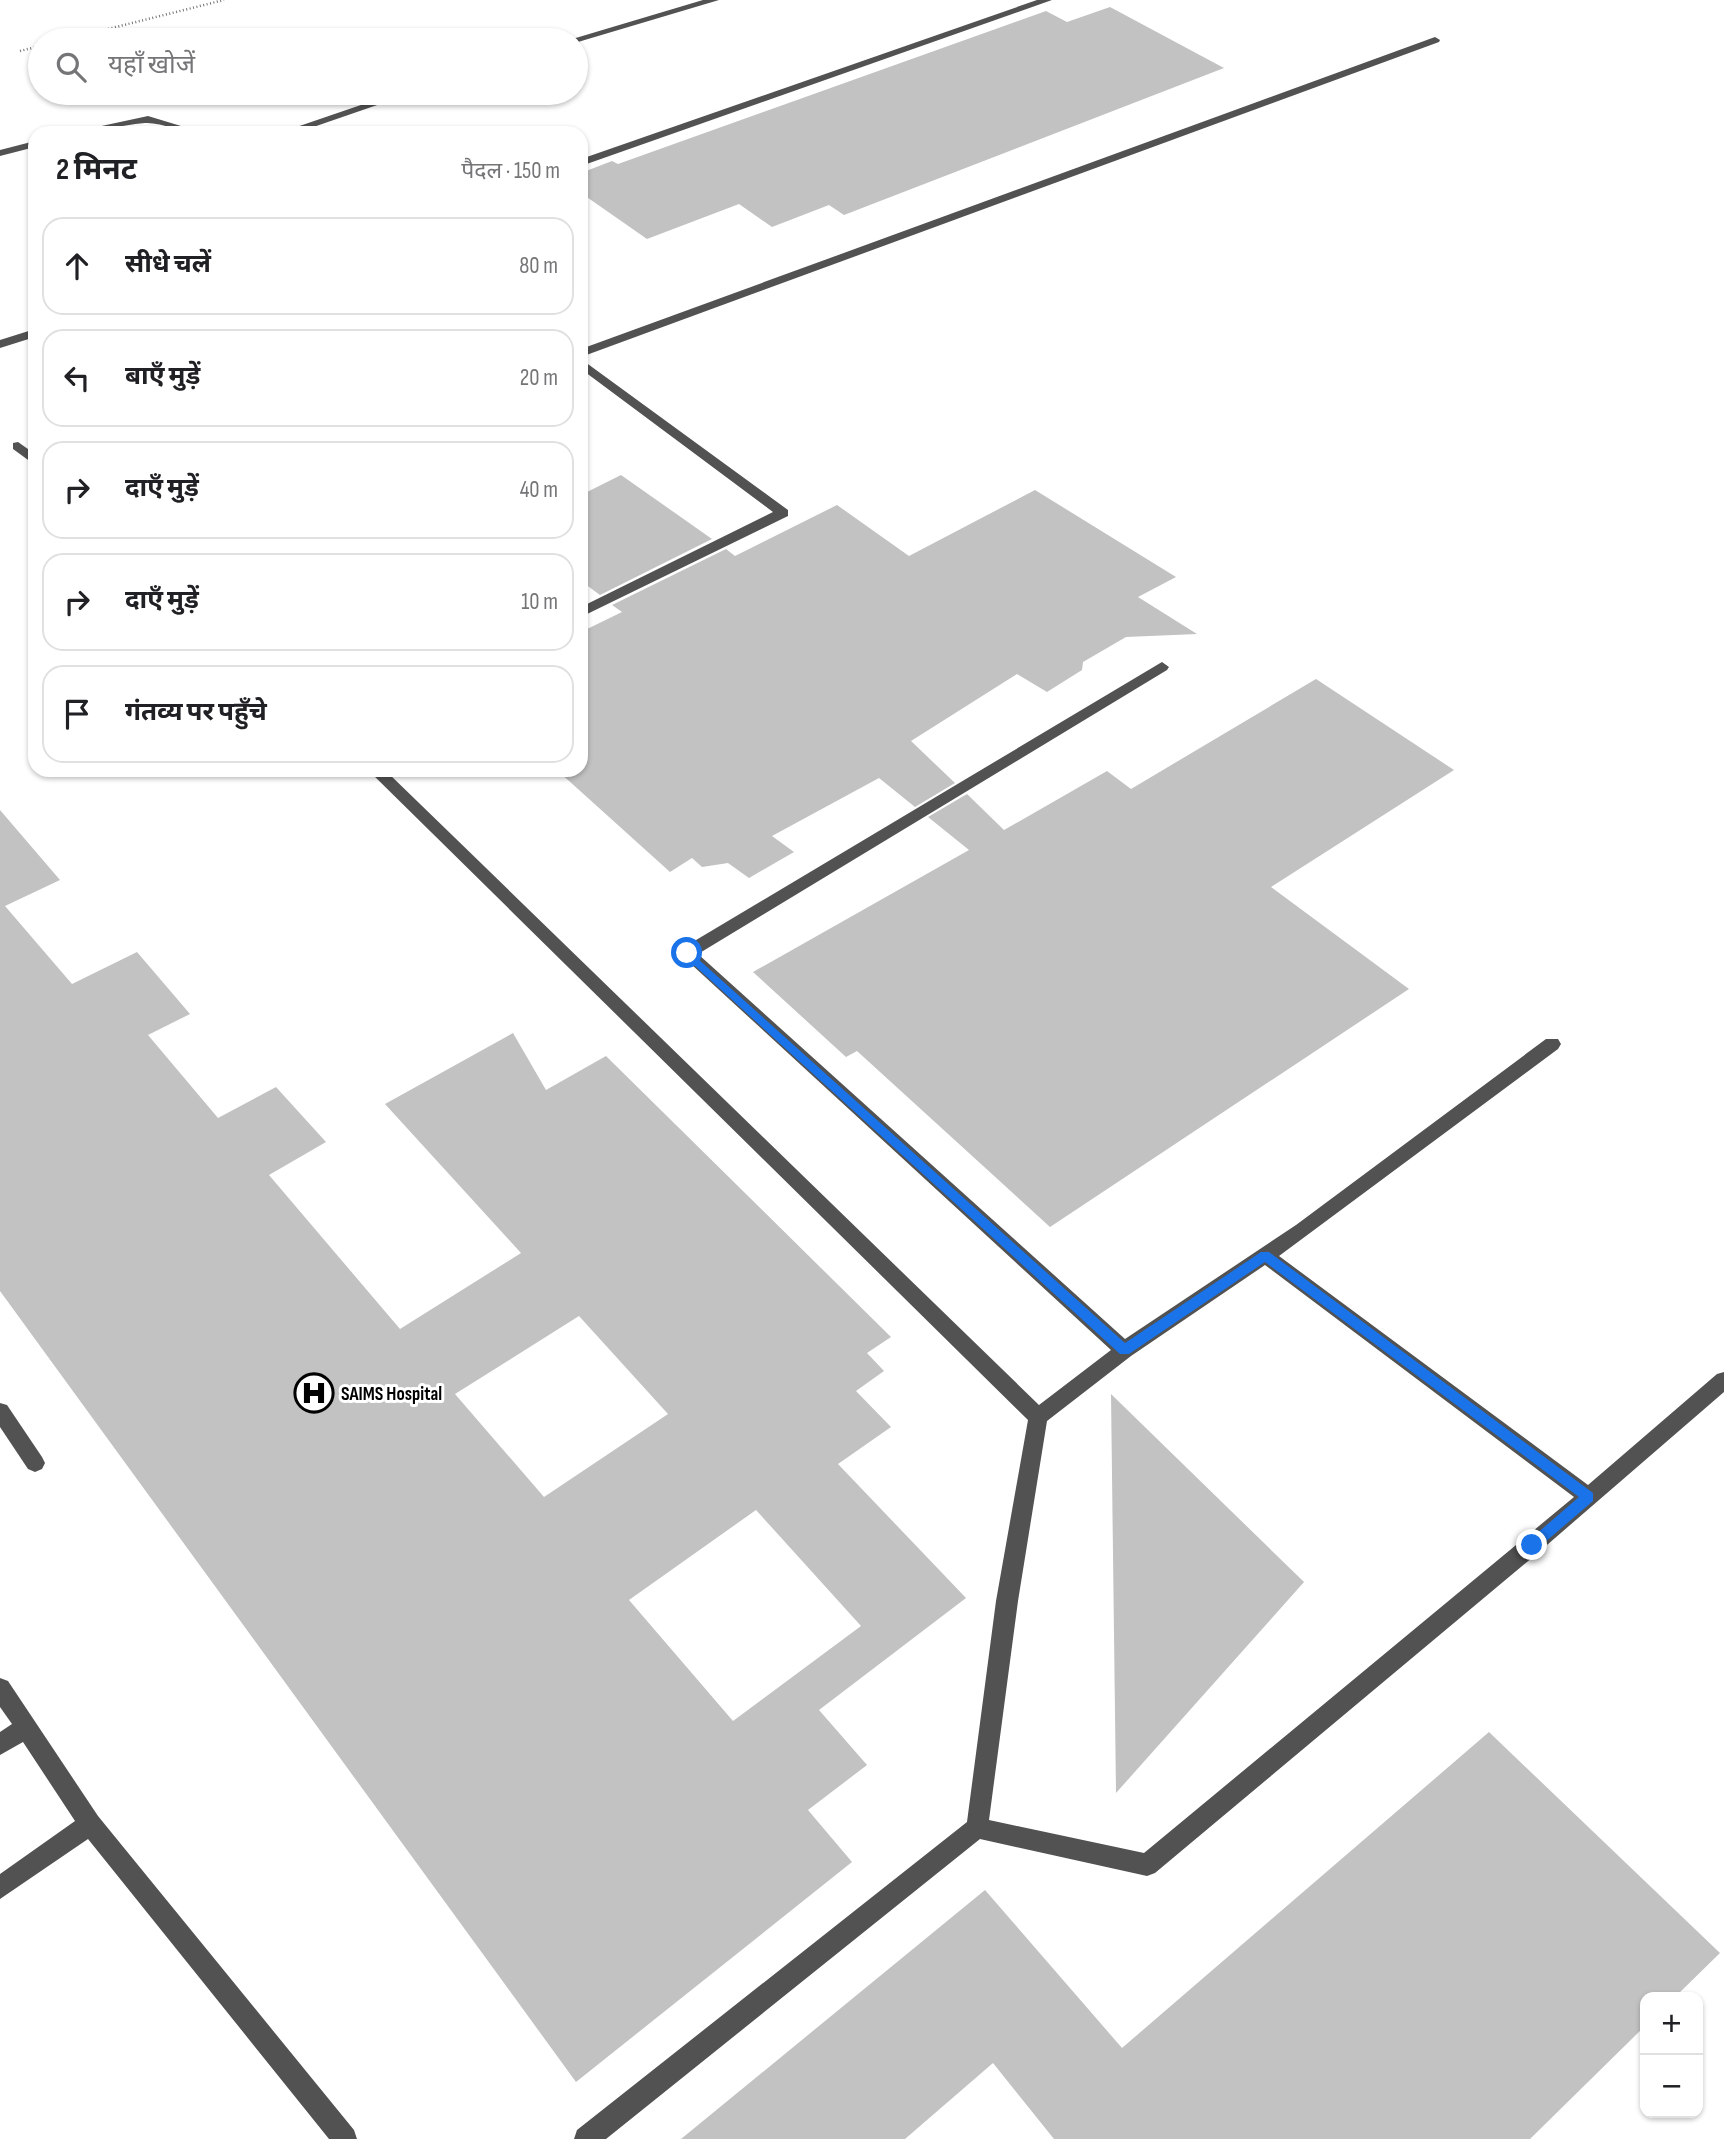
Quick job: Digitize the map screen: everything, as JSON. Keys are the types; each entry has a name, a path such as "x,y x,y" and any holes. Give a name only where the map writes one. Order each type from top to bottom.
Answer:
{"street":[{"path":"588,36 714,0"},
{"path":"588,161 1047,0"},
{"path":"588,351 1436,40"},
{"path":"306,126 370,105"},
{"path":"112,126 148,119 173,126"},
{"path":"0,153 28,146"},
{"path":"0,344 28,336"},
{"path":"588,368 783,513 588,610"},
{"path":"18,446 28,455"},
{"path":"1124,1350 687,953 1162,667"},
{"path":"383,777 1038,1417"},
{"path":"586,2139 977,1828 1007,1601 1038,1417 1124,1350 1303,1230 1552,1044"},
{"path":"1265,1255 1589,1497"},
{"path":"977,1828 1147,1865 1589,1497 1724,1380"},
{"path":"0,1411 35,1463"},
{"path":"0,1688 90,1824 345,2139"},
{"path":"0,1745 26,1727"},
{"path":"0,1888 90,1824"}],"path":[{"path":"112,28 225,0"},
{"path":"20,51 28,49"}],"building":[{"path":"1110,7 1224,68 844,215 829,205 772,227 739,204 647,239 588,198 588,170 612,161 618,164 1046,11 1067,22"},
{"path":"621,475 712,539 600,595 588,586 588,492"},
{"path":"1035,490 1176,577 1138,597 1197,634 1126,637 1083,662 1082,670 1047,692 1017,674 911,741 955,783 915,807 879,778 772,836 794,852 749,878 728,863 702,867 692,858 670,872 565,777 588,777 588,629 622,612 612,605 726,549 735,556 837,505 909,556"},
{"path":"1316,679 1454,770 1271,887 1409,989 1050,1227 857,1051 846,1057 753,972 969,850 928,817 967,794 1004,830 1107,771 1131,789"},
{"path":"0,810 60,880 5,906 72,984 137,952 190,1014 148,1035 218,1118 276,1087 326,1142 269,1175 400,1329 521,1253 385,1104 513,1033 546,1090 606,1056 891,1337 867,1353 884,1371 856,1391 891,1427 838,1464 966,1598 819,1710 867,1765 808,1810 852,1862 576,2082 0,1291","holes":["579,1316 668,1414 544,1497 455,1394","756,1510 861,1626 733,1721 629,1600"]},
{"path":"1111,1394 1304,1582 1116,1793"},
{"path":"1489,1732 1720,1953 1680,1992 1640,1992 1640,2031 1530,2139 1054,2139 993,2063 905,2139 681,2139 985,1890 1122,2048"}],"place":[{"name":"SAIMS Hospital","path":"314,1393"}],"route":[{"path":"687,953 1124,1350 1265,1255 1589,1497 1532,1545"}]}
